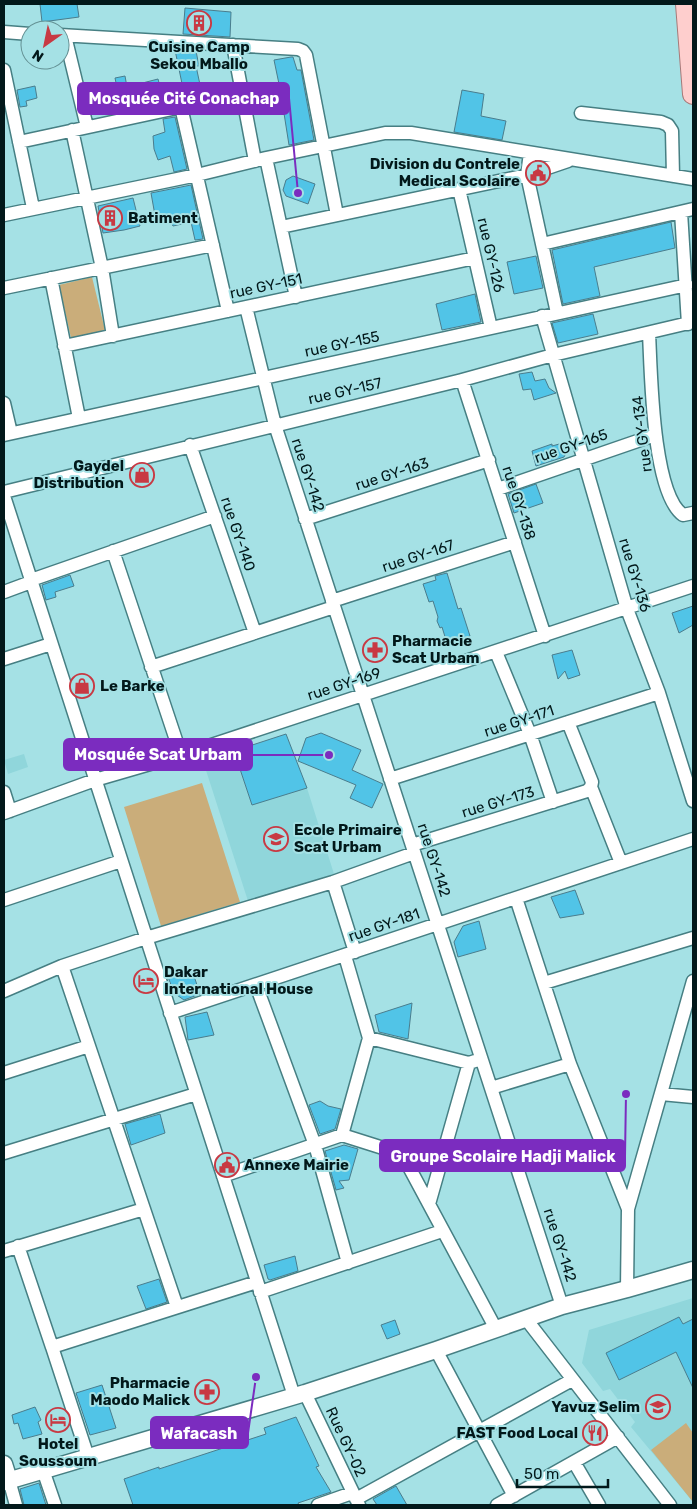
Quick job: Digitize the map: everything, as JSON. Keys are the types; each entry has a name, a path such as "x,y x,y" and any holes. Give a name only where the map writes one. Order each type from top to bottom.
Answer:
{"main road":[{"path":"686,4 693,94"}],"street":[{"path":"4,32 20,33"},
{"path":"70,35 298,49 303,51 306,56 338,215"},
{"path":"233,45 242,94 281,227 296,297"},
{"path":"70,64 87,127"},
{"path":"4,70 33,208"},
{"path":"19,142 242,94"},
{"path":"181,107 228,311"},
{"path":"581,113 661,122 668,125 672,132 673,176"},
{"path":"72,130 102,268 112,336"},
{"path":"4,215 197,176 324,145 385,133 411,133 693,179"},
{"path":"530,153 527,175 557,313"},
{"path":"281,227 527,175 571,160"},
{"name":"rue GY-126","path":"459,189 490,328"},
{"path":"542,244 687,210 687,285 691,323"},
{"path":"4,288 213,245"},
{"name":"rue GY-151","path":"64,346 475,258"},
{"path":"51,278 79,418"},
{"name":"rue GY-155","path":"7,434 687,285"},
{"name":"rue GY-142","path":"246,307 275,424 305,519 562,1306"},
{"name":"rue GY-136","path":"542,316 627,609 658,693 693,802"},
{"name":"rue GY-157","path":"4,492 275,424 462,380 553,355 691,323"},
{"name":"rue GY-134","path":"649,333 655,435 662,474 675,507 683,515 693,514"},
{"name":"rue GY-138","path":"462,380 545,636"},
{"path":"4,403 7,434"},
{"name":"rue GY-165","path":"498,489 655,435"},
{"name":"rue GY-140","path":"190,446 255,633"},
{"name":"rue GY-163","path":"305,519 488,460"},
{"name":"Rue GY-02","path":"4,496 258,1287 300,1395 356,1499"},
{"path":"4,592 113,551 215,516"},
{"name":"rue GY-167","path":"151,667 255,633 333,604 515,542"},
{"path":"113,551 181,755"},
{"name":"rue GY-169","path":"7,812 95,780 181,755 693,586"},
{"path":"4,659 51,644"},
{"path":"496,652 530,734 552,802"},
{"name":"rue GY-171","path":"390,779 658,693"},
{"path":"568,722 621,863"},
{"name":"rue GY-173","path":"4,991 62,966 146,938 334,882 413,849 587,792 591,787"},
{"path":"4,792 7,812"},
{"name":"rue GY-181","path":"170,1013 693,839"},
{"path":"4,900 121,862"},
{"path":"334,882 369,1038 342,1135"},
{"path":"516,898 570,1064 628,1209"},
{"path":"544,983 693,938"},
{"path":"62,966 177,1307"},
{"path":"628,1289 628,1209 693,981"},
{"path":"256,985 315,1144 348,1263"},
{"path":"369,1038 469,1063 482,1059"},
{"path":"4,1073 89,1046"},
{"path":"429,1204 469,1063"},
{"path":"491,1088 570,1064"},
{"path":"4,1153 196,1094"},
{"path":"661,1094 693,1097"},
{"path":"222,1176 342,1135 440,1166"},
{"path":"402,1154 496,1329"},
{"path":"4,1251 144,1209"},
{"path":"52,1347 177,1307 348,1263 442,1231"},
{"path":"18,1246 88,1457"},
{"path":"6,1481 300,1395 562,1306 693,1270"},
{"path":"526,1319 670,1505"},
{"path":"436,1350 514,1496"},
{"path":"318,1505 356,1499 572,1380"},
{"path":"497,1505 618,1437"},
{"path":"574,1462 599,1505"},
{"path":"4,1464 6,1481 16,1505"},
{"path":"43,1470 55,1505"}],"shaded area":[{"path":"92,277 105,330 71,338 59,285"},
{"name":"Ecole Primaire Scat Urbam","path":"234,751 252,805 307,788 334,874 248,901 203,761"},
{"path":"24,754 28,767 8,774 4,760"},
{"path":"202,783 240,902 161,926 124,807"},
{"name":"Yavuz Selim","path":"693,1298 693,1502 631,1427 635,1422 610,1389 603,1391 582,1363 589,1330"},
{"path":"686,1423 693,1433 693,1502 651,1450"}],"building":[{"path":"40,4 77,4 79,17 42,20"},
{"name":"Cuisine Camp Sekou Mballo","path":"185,8 231,12 230,37 183,34"},
{"path":"175,50 196,51 199,66 196,66 202,94 185,98"},
{"path":"293,57 297,70 301,70 314,140 289,145 283,107 285,107 282,84 279,84 274,60"},
{"path":"125,76 127,87 158,79 164,102 122,111 115,78"},
{"path":"35,86 37,98 26,101 27,106 20,107 17,90"},
{"path":"462,90 484,94 481,116 506,121 502,140 454,132"},
{"path":"175,117 187,169 174,172 170,156 158,160 154,149 153,136 165,132 163,119"},
{"path":"293,176 315,184 308,204 286,196 283,190 286,180"},
{"path":"191,185 203,239 195,240 191,222 173,226 169,219 156,221 151,193"},
{"path":"133,198 140,226 103,233 98,206"},
{"path":"671,222 675,248 594,267 600,296 563,304 552,250"},
{"path":"536,256 543,288 514,294 507,262"},
{"path":"475,294 481,322 442,330 436,304"},
{"path":"593,314 598,334 558,343 552,323"},
{"path":"532,372 535,381 545,379 549,388 556,393 534,400 531,389 523,390 519,374"},
{"path":"563,443 566,453 564,457 536,466 532,451 552,444 552,446"},
{"path":"536,484 543,503 514,513 508,494"},
{"path":"447,573 458,609 461,608 470,636 451,642 450,638 446,640 442,627 440,628 433,601 429,602 423,584 436,580 435,576"},
{"path":"70,575 74,586 55,592 56,597 46,600 42,585"},
{"path":"693,606 693,625 679,633 672,613"},
{"path":"572,650 580,675 568,679 565,671 558,679 552,655"},
{"path":"321,733 361,750 352,770 383,784 372,808 350,798 356,785 298,761 306,738"},
{"path":"286,734 307,788 252,805 234,751"},
{"path":"575,890 584,914 560,918 551,897"},
{"path":"479,921 486,949 458,957 454,942 463,926"},
{"path":"192,970 200,994 184,1000 174,993 168,977"},
{"path":"412,1003 408,1039 379,1032 375,1015"},
{"path":"207,1012 214,1035 188,1040 185,1017"},
{"path":"320,1101 328,1106 341,1109 335,1129 320,1134 309,1105"},
{"path":"160,1114 165,1133 131,1145 125,1124"},
{"path":"344,1145 358,1149 349,1180 339,1181 344,1188 336,1190 325,1151"},
{"path":"295,1256 298,1271 268,1279 264,1265"},
{"path":"159,1279 167,1302 146,1309 137,1286"},
{"path":"679,1317 683,1324 693,1319 693,1388 676,1352 619,1380 606,1353"},
{"path":"395,1320 400,1334 387,1339 381,1325"},
{"path":"102,1385 116,1428 90,1435 76,1393"},
{"path":"35,1407 41,1420 38,1422 42,1434 23,1439 18,1423 14,1424 12,1415"},
{"path":"296,1417 319,1466 316,1467 331,1492 298,1503 299,1505 133,1505 124,1479 266,1434 264,1428"},
{"path":"39,1483 46,1505 24,1505 20,1489"},
{"path":"396,1486 407,1505 377,1505 373,1499"}],"place":[{"name":"Cuisine Camp Sekou Mballo","path":"199,23"},
{"name":"Division du Contrele Medical Scolaire","path":"538,173"},
{"name":"Mosquée Cité Conachap","path":"298,193"},
{"name":"Batiment","path":"110,218"},
{"name":"Gaydel Distribution","path":"142,475"},
{"name":"Pharmacie Scat Urbam","path":"375,650"},
{"name":"Le Barke","path":"82,686"},
{"name":"Mosquée Scat Urbam","path":"329,755"},
{"name":"Ecole Primaire Scat Urbam","path":"276,839"},
{"name":"Dakar International House","path":"146,981"},
{"name":"Groupe Scolaire Hadji Malick","path":"626,1094"},
{"name":"Annexe Mairie","path":"227,1165"},
{"name":"Wafacash","path":"256,1377"},
{"name":"Pharmacie Maodo Malick","path":"207,1392"},
{"name":"Yavuz Selim","path":"658,1407"},
{"name":"Hotel Soussoum","path":"58,1420"},
{"name":"FAST Food Local","path":"595,1433"}]}
